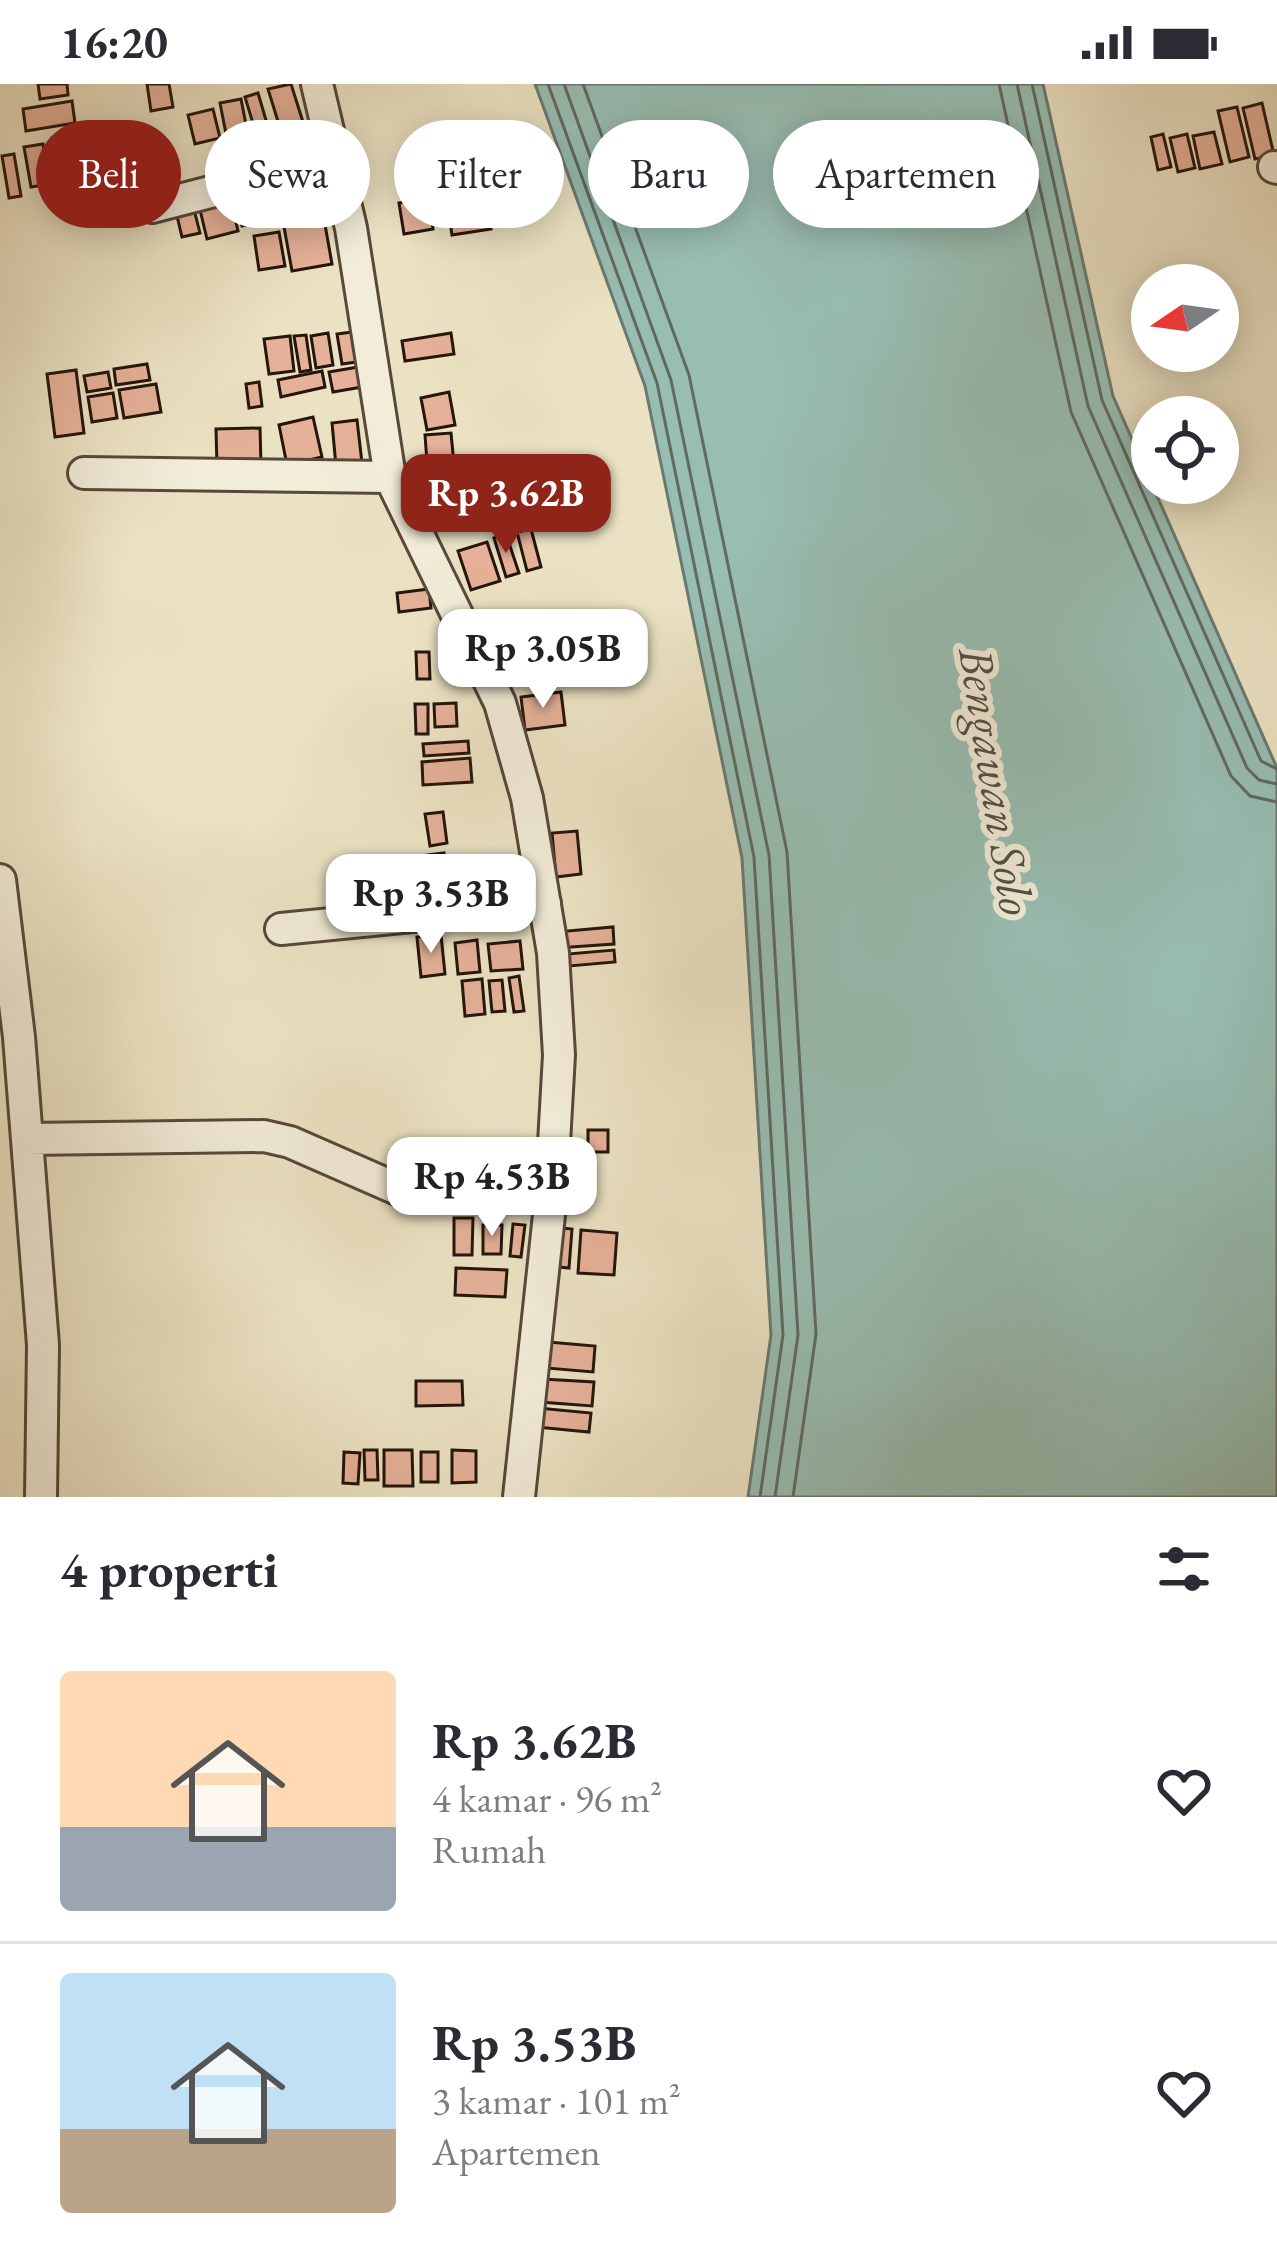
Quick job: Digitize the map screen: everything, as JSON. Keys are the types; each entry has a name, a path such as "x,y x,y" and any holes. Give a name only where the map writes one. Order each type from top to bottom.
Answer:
{"street":[{"path":"317,84 326,120"},
{"path":"351,228 390,477 500,703 527,797 553,953 559,1055 551,1196 519,1497"},
{"path":"84,473 390,477"},
{"path":"0,880 43,1345 40,1497"},
{"path":"281,929 545,903"},
{"path":"27,1139 264,1136 290,1142 402,1190 551,1196"}],"water":[{"name":"Bengawan Solo","path":"535,84 1043,84 1113,396 1131,437 1131,504 1161,504 1277,768 1277,1497 748,1497 771,1335 742,858 645,386 564,164 564,120 548,120"}],"building":[{"path":"38,84 67,84 68,95 40,99"},
{"path":"147,84 169,84 173,107 151,111"},
{"path":"291,84 302,120 278,120 268,89"},
{"path":"258,93 266,120 252,120 245,97"},
{"path":"241,99 245,120 223,120 220,103"},
{"path":"72,101 75,120 36,120 36,129 26,131 23,109"},
{"path":"1262,103 1274,155 1255,159 1243,108"},
{"path":"1237,107 1249,157 1230,162 1218,111"},
{"path":"213,109 216,120 205,120 205,142 195,144 188,115"},
{"path":"1214,132 1222,164 1200,169 1193,136"},
{"path":"1163,134 1171,167 1158,170 1151,137"},
{"path":"1187,134 1195,168 1178,172 1170,138"},
{"path":"36,145 36,186 31,187 24,147"},
{"path":"14,154 21,196 9,198 2,156"},
{"path":"205,191 205,228 238,231 207,239 196,193"},
{"path":"190,194 200,233 182,237 181,197"},
{"path":"284,228 326,228 332,264 292,271"},
{"path":"403,228 433,228 433,229 404,234"},
{"path":"451,228 491,228 491,229 452,235"},
{"path":"279,232 285,266 259,270 254,236"},
{"path":"360,331 364,361 342,364 337,334"},
{"path":"328,333 333,365 316,368 311,336"},
{"path":"451,333 454,354 405,361 402,341"},
{"path":"306,335 311,370 300,372 294,336"},
{"path":"290,336 294,371 269,374 264,339"},
{"path":"147,364 150,380 116,385 114,369"},
{"path":"358,367 362,387 333,392 329,372"},
{"path":"76,370 84,433 55,437 47,374"},
{"path":"322,371 325,387 281,397 278,380"},
{"path":"108,372 111,388 87,392 84,376"},
{"path":"259,382 262,406 249,408 246,384"},
{"path":"156,384 161,412 124,418 119,390"},
{"path":"449,392 455,425 427,430 421,398"},
{"path":"113,393 117,418 92,422 88,397"},
{"path":"313,417 322,457 287,465 279,425"},
{"path":"357,420 362,463 336,466 332,423"},
{"path":"260,428 261,465 217,466 216,429"},
{"path":"451,433 455,474 428,476 425,435"},
{"path":"466,486 469,505 426,513 422,494"},
{"path":"531,529 541,567 527,571 517,532"},
{"path":"506,534 519,573 506,577 494,538"},
{"path":"487,542 500,581 471,590 458,551"},
{"path":"429,589 431,608 399,612 397,593"},
{"path":"416,652 429,652 430,679 417,679"},
{"path":"561,692 565,725 525,730 521,697"},
{"path":"456,703 457,726 435,727 434,704"},
{"path":"415,704 428,704 428,734 416,734"},
{"path":"468,741 469,753 424,756 423,744"},
{"path":"470,758 472,782 423,785 422,762"},
{"path":"443,812 447,843 430,846 425,814"},
{"path":"577,831 581,874 556,877 552,833"},
{"path":"444,853 447,889 431,891 427,855"},
{"path":"466,856 469,884 454,886 450,858"},
{"path":"613,927 614,944 557,948 556,932"},
{"path":"441,935 445,974 421,977 417,937"},
{"path":"477,940 480,972 458,974 455,943"},
{"path":"520,941 523,969 491,971 488,944"},
{"path":"614,950 615,962 558,967 556,955"},
{"path":"519,976 524,1011 514,1012 509,978"},
{"path":"482,979 485,1014 465,1016 462,981"},
{"path":"502,980 505,1011 492,1012 489,981"},
{"path":"588,1130 608,1130 608,1152 588,1152"},
{"path":"447,1147 468,1147 468,1185 447,1185"},
{"path":"496,1148 497,1182 478,1183 477,1149"},
{"path":"502,1148 518,1148 519,1181 503,1182"},
{"path":"454,1218 473,1218 472,1255 454,1255"},
{"path":"513,1224 525,1225 521,1257 510,1256"},
{"path":"483,1225 502,1225 501,1254 483,1254"},
{"path":"551,1227 572,1229 569,1268 548,1266"},
{"path":"581,1230 617,1233 614,1275 578,1273"},
{"path":"456,1268 507,1270 505,1297 455,1295"},
{"path":"548,1342 595,1346 593,1372 546,1368"},
{"path":"542,1379 594,1382 592,1406 540,1402"},
{"path":"416,1381 462,1381 463,1405 416,1406"},
{"path":"538,1408 591,1413 589,1432 536,1427"},
{"path":"364,1450 377,1450 378,1480 365,1480"},
{"path":"384,1450 412,1450 413,1486 384,1486"},
{"path":"452,1450 476,1451 476,1482 452,1483"},
{"path":"344,1452 360,1453 358,1484 343,1483"},
{"path":"421,1452 438,1452 438,1482 421,1482"}]}
